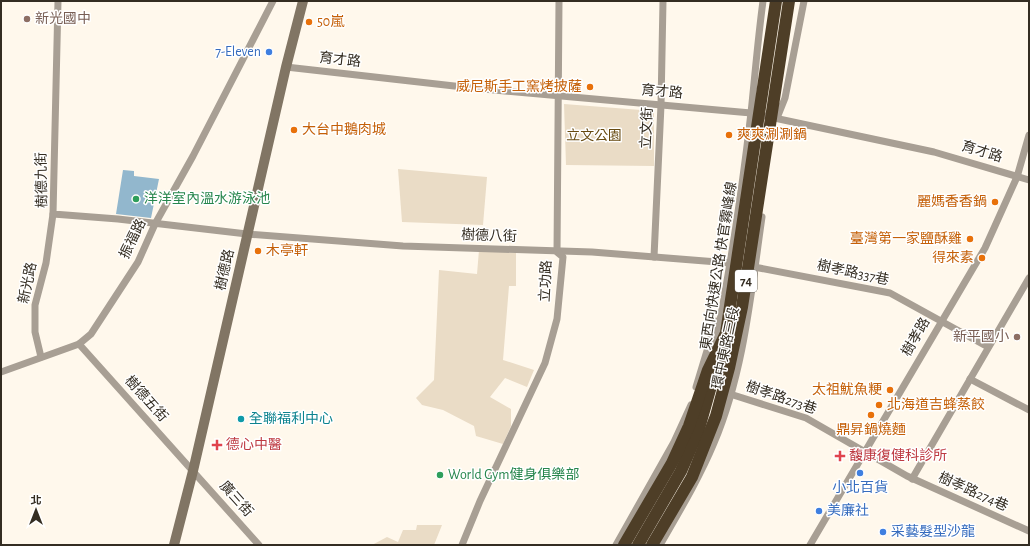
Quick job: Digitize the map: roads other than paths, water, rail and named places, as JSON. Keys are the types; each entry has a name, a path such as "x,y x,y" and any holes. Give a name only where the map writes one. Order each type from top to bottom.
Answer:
{"highway":[{"path":"768,1 768,52"},
{"name":"東西向快速公路 快官霧峰線","path":"638,545 681,471 698,432 726,333 776,1"},
{"name":"東西向快速公路 快官霧峰線","path":"652,545 692,477 716,416 729,368 742,306 792,1"},
{"name":"74","path":"624,545 672,463 689,426 708,370 726,333"}],"street":[{"name":"樹德九街","path":"58,1 54,214 247,234"},
{"name":"振福路","path":"1,372 79,344 91,334 138,262 155,224 273,1"},
{"name":"樹德路","path":"174,545 286,67 303,1"},
{"name":"立功路","path":"462,545 480,501 544,363 557,319 563,257 557,252 559,1"},
{"name":"立文街","path":"654,257 661,105 663,1"},
{"name":"環中東路三段","path":"629,545 674,466 691,431 706,389 727,284 751,113 756,53 763,1"},
{"name":"環中東路三段","path":"751,113 761,69 772,1"},
{"name":"環中東路三段","path":"660,545 700,473 716,437 738,368 777,118 792,1"},
{"name":"環中東路三段","path":"777,118 785,98 804,1"},
{"name":"育才路","path":"286,67 558,96 751,113 934,152 1029,180"},
{"name":"樹孝路","path":"810,545 940,321 985,248 1017,177 1029,135"},
{"name":"新光路","path":"41,357 35,332 35,305 46,263 54,214"},
{"name":"樹德八街","path":"247,234 403,246 592,252 730,263"},
{"name":"樹孝路337巷","path":"754,267 890,293 988,347"},
{"path":"912,479 1028,280"},
{"name":"環中東路三段","path":"616,545 674,442 691,405 727,284"},
{"name":"樹德五街","path":"79,344 192,471"},
{"path":"970,379 1029,410"},
{"name":"樹孝路273巷","path":"730,394 806,418 864,452"},
{"name":"樹孝路274巷","path":"864,452 912,479 1029,531"},
{"name":"廣三街","path":"192,471 259,545"}],"water":[{"name":"洋洋室內溫水游泳池","path":"123,170 134,171 134,176 159,179 151,218 116,214"}],"place":[{"name":"新光國中","path":"27,19"},
{"name":"50嵐","path":"309,22"},
{"name":"7-Eleven","path":"269,52"},
{"name":"威尼斯手工窯烤披薩","path":"590,87"},
{"name":"大台中鵝肉城","path":"294,130"},
{"name":"爽爽涮涮鍋","path":"729,135"},
{"name":"洋洋室內溫水游泳池","path":"136,199"},
{"name":"麗媽香香鍋","path":"995,202"},
{"name":"臺灣第一家鹽酥雞","path":"970,239"},
{"name":"木亭軒","path":"258,251"},
{"name":"得來素","path":"982,258"},
{"name":"新平國小","path":"1017,337"},
{"name":"太祖魷魚粳","path":"890,390"},
{"name":"北海道吉蜂蒸餃","path":"879,405"},
{"name":"鼎昇鍋燒麵","path":"871,415"},
{"name":"全聯福利中心","path":"241,419"},
{"name":"德心中醫","path":"217,445"},
{"name":"馥康復健科診所","path":"840,456"},
{"name":"小北百貨","path":"860,473"},
{"name":"World Gym健身俱樂部","path":"440,475"},
{"name":"美廉社","path":"819,511"},
{"name":"采藝髮型沙龍","path":"883,532"}],"park label":[{"name":"立文公園","path":"594,136"}]}
